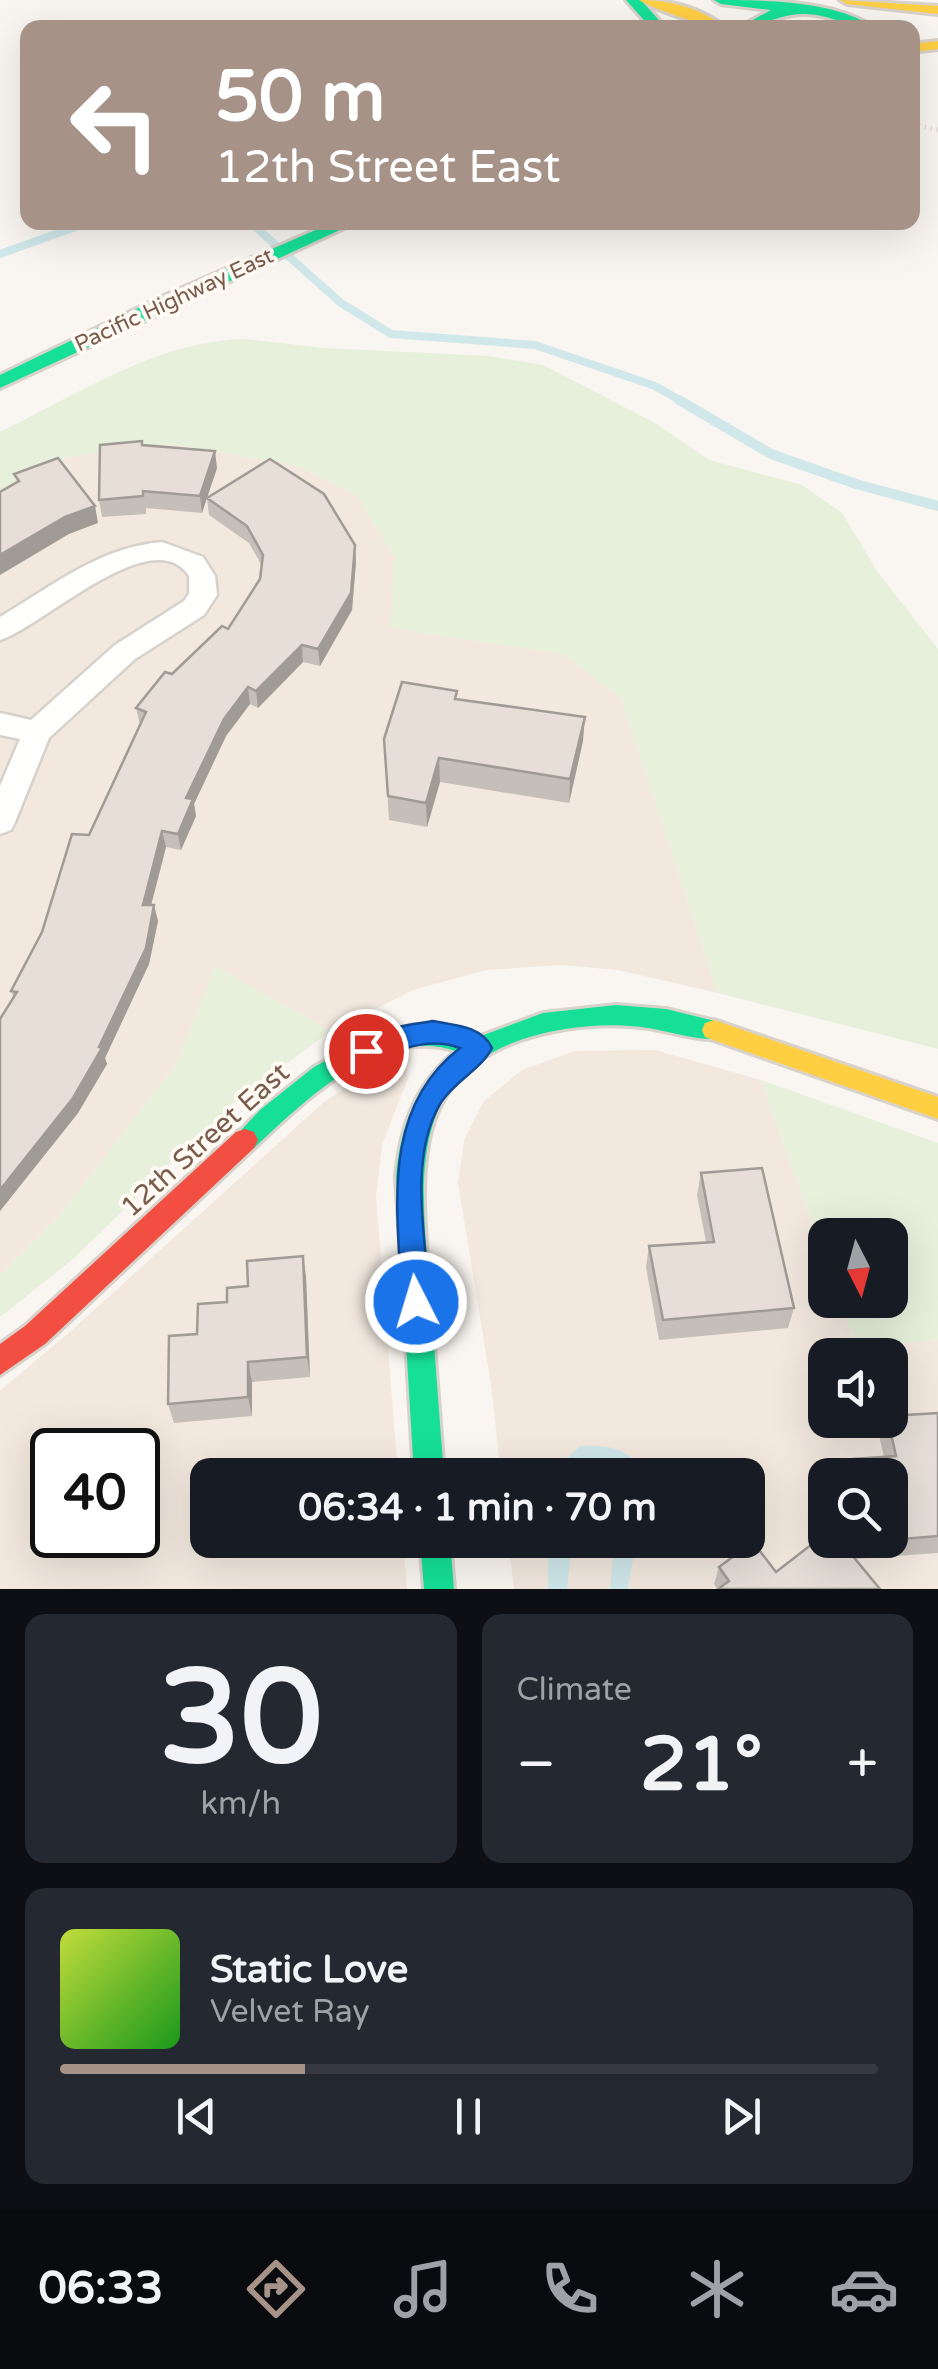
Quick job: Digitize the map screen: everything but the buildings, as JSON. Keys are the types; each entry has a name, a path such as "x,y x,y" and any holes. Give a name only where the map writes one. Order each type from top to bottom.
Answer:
{"main road":[{"path":"633,0 652,20"},
{"path":"646,0 704,20"},
{"path":"721,0 839,14 852,20"},
{"path":"847,0 938,10"},
{"path":"756,20 799,9"},
{"name":"Pacific Highway East","path":"0,382 216,279 330,230"},
{"path":"428,1458 410,1177 415,1134 430,1098 456,1066 480,1048 498,1038 564,1019 634,1016 670,1020 750,1042 938,1108"},
{"name":"12th Street East","path":"0,1361 35,1335 261,1125 338,1064 394,1039 433,1032 463,1037 480,1048"},
{"path":"436,1558 439,1589"}],"street":[{"path":"0,630 111,562 135,553 162,551 180,555 194,563 202,576 203,594 194,608 125,652 37,732 0,822"},
{"path":"0,724 37,732"}],"path":[{"path":"920,126 938,130"}],"shaded area":[{"path":"170,444 295,465 356,495 395,558 391,628 564,654 621,698 718,993 618,970 562,965 486,970 413,990 331,1031 215,967 177,1063 60,1215 0,1275 0,494 68,457"},
{"path":"655,1050 761,1080 810,1218 808,1318 846,1318 853,1338 808,1338 808,1438 908,1438 908,1343 938,1340 938,1589 514,1589 510,1558 765,1558 765,1458 499,1458 458,1183 464,1141 484,1101 522,1070 575,1051"},
{"path":"394,1065 406,1067 408,1078 382,1145 376,1197 397,1458 190,1458 190,1558 404,1558 407,1589 0,1589 0,1391 324,1102 362,1077"}],"green space":[{"path":"245,339 324,348 489,356 543,365 655,423 709,460 802,485 842,513 879,574 938,649 938,1049 718,993 621,698 563,654 390,628 395,558 356,495 295,465 170,444 68,457 0,494 0,432 149,359 212,342"},
{"path":"215,966 331,1031 238,1099 73,1259 0,1317 0,1275 60,1215 177,1063"},
{"path":"761,1080 938,1143 938,1340 908,1343 908,1338 853,1338 846,1318 908,1318 908,1218 810,1218"}],"water":[{"path":"580,1446 600,1446 631,1458 568,1458"},
{"path":"548,1558 570,1558 567,1589 548,1589"},
{"path":"613,1558 633,1558 628,1589 610,1589"}],"waterway":[{"path":"0,254 67,230"},
{"path":"259,230 341,303 391,334 535,345 655,386 683,402"},
{"path":"679,400 771,454 856,484 938,506"}],"traffic: fast":[{"path":"633,0 652,20"},
{"path":"721,0 799,9"},
{"path":"758,20 775,13 806,9 852,20"},
{"path":"0,382 163,303 331,230"},
{"path":"428,1458 409,1176 417,1127 434,1091 454,1068 478,1050 505,1035 543,1023 592,1016 641,1016 714,1030"},
{"path":"245,1140 323,1074 382,1043 414,1036 446,1037 479,1048"},
{"path":"436,1558 439,1589"}],"traffic: slow":[{"path":"646,0 704,20"},
{"path":"847,0 938,10"},
{"path":"920,47 938,45"},
{"path":"714,1030 938,1108"}],"traffic: jam":[{"path":"0,1361 35,1335 245,1140"}],"route":[{"path":"366,1051 394,1039 433,1032 463,1037 480,1048 456,1066 430,1098 415,1134 410,1177 416,1302"}]}
